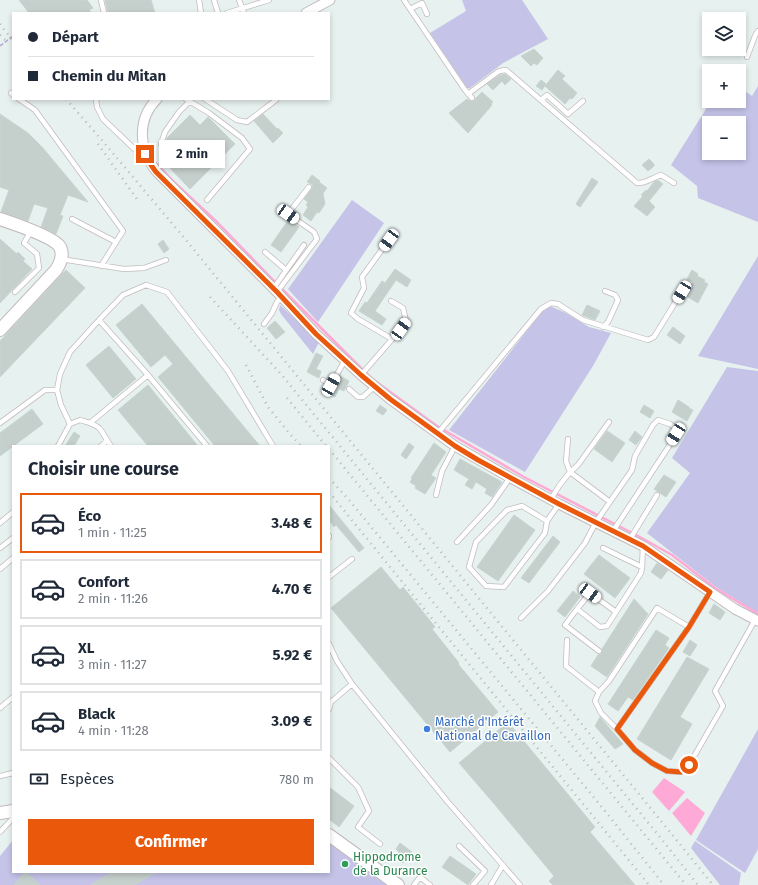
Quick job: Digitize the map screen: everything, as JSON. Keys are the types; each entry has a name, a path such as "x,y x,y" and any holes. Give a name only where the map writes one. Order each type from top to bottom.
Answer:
{"street":[{"path":"308,12 325,1"},
{"path":"156,100 146,114 143,124 142,141 145,154 156,172 316,334 361,375 390,399 455,446 555,502 643,546 735,609 757,621"},
{"path":"0,330 56,270 60,264 62,254 60,247 51,239 1,220"},
{"path":"0,813 12,811"},
{"path":"330,835 398,885"}],"lane":[{"path":"101,0 104,12"},
{"path":"199,0 201,12"},
{"path":"214,0 218,12"},
{"path":"239,0 243,11 269,0"},
{"path":"404,0 470,96 499,71 506,70 637,183 642,184 661,175 674,183"},
{"path":"410,9 422,4 427,14"},
{"path":"747,57 758,31"},
{"path":"541,100 547,96 568,114 583,101"},
{"path":"20,100 35,110 123,231 101,266"},
{"path":"96,100 97,107 103,119 151,165"},
{"path":"167,155 161,144 165,132 188,100 209,113 242,138 250,149 207,200"},
{"path":"207,100 237,120 247,122 276,100"},
{"path":"277,293 317,239 314,232 288,214 308,187"},
{"path":"72,219 116,242"},
{"path":"16,292 39,268 37,254 24,243 31,231"},
{"path":"389,240 362,276 364,288 351,313 358,319 392,339"},
{"path":"264,324 272,313 277,302 277,293 286,270 304,245"},
{"path":"265,252 286,270"},
{"path":"61,259 124,269 144,268 166,260"},
{"path":"70,424 61,405 57,390 60,374 70,352 99,320 124,296 146,285 167,292 228,371 272,445"},
{"path":"438,433 541,309 551,303 558,304 583,320 648,340 654,337 686,285"},
{"path":"603,327 608,322 618,300 615,295 605,291"},
{"path":"361,375 406,321 403,308 391,301"},
{"path":"99,320 148,375 206,445"},
{"path":"323,380 331,385 345,360"},
{"path":"90,423 148,375"},
{"path":"349,389 358,397 363,397 375,386"},
{"path":"0,423 45,390 57,390"},
{"path":"59,445 70,424 80,420 90,423 100,429 110,445"},
{"path":"521,618 548,591 585,543 596,522 632,470 635,456 653,425 658,420 670,424 678,430 676,434 613,531"},
{"path":"547,520 522,506 507,510 476,542 469,567 486,586 504,588 545,533 547,520 555,502 559,486 570,472 578,465 609,422"},
{"path":"568,439 566,461 570,472 610,502"},
{"path":"102,445 107,441"},
{"path":"436,494 442,471 455,446"},
{"path":"457,542 491,505 509,477"},
{"path":"630,539 658,495"},
{"path":"0,523 12,513"},
{"path":"0,548 12,539"},
{"path":"577,609 600,627 607,626 641,574 643,546"},
{"path":"603,548 642,568"},
{"path":"0,569 12,559"},
{"path":"330,576 352,559"},
{"path":"617,729 689,627 710,592"},
{"path":"599,651 564,625 590,593 616,612"},
{"path":"689,627 657,608 609,681 598,692 595,701 601,713 635,750 652,763 667,771 681,772 689,765 723,706 715,691 757,621"},
{"path":"567,640 566,666 598,692"},
{"path":"330,646 337,661 352,684 447,801 520,885"},
{"path":"330,706 331,702 352,684"},
{"path":"0,708 12,698"},
{"path":"330,759 358,788 369,811 358,827 380,844"},
{"path":"0,776 12,772"},
{"path":"0,832 12,819"},
{"path":"458,846 485,871 473,885"},
{"path":"491,885 503,865"},
{"path":"414,885 420,877 430,885"}],"path":[{"path":"0,46 12,37"}],"shaded area":[{"path":"462,0 522,0 548,39 503,63 470,88 467,88 430,33 466,11"},
{"path":"758,86 758,222 698,198 697,186 671,165 707,108 746,108 746,92 752,96"},
{"path":"352,200 384,223 318,322 288,289"},
{"path":"758,256 758,369 698,356"},
{"path":"280,305 319,342 313,354 281,314 279,310"},
{"path":"550,306 566,313 589,327 611,333 593,366 525,472 449,430 541,313"},
{"path":"727,367 758,371 758,613 716,587 647,533 690,473 672,458"},
{"path":"758,729 758,849 745,873 696,840"},
{"path":"664,778 685,792 669,811 652,792"},
{"path":"687,798 705,813 691,836 672,813"},
{"name":"Hippodrome de la Durance","path":"12,841 12,873 330,873 330,841 389,885 0,885 0,856"},
{"path":"695,841 741,873 739,885 720,885 691,848"}],"building":[{"path":"19,0 87,0 93,8 89,10 91,12 28,12"},
{"path":"105,0 151,0 155,12 108,12"},
{"path":"534,49 543,58 537,65 534,63 531,66 521,56"},
{"path":"558,70 565,76 562,79 577,93 565,104 545,86"},
{"path":"505,74 511,79 505,85 502,81 493,90 487,84 500,75"},
{"path":"541,80 546,84 542,90 536,86"},
{"path":"482,92 493,102 491,104 492,105 468,133 449,113 467,99 474,101"},
{"path":"0,114 28,133 42,147 88,202 68,195 60,215 63,216 56,234 41,227 48,208 34,204 28,221 1,212 9,190 0,187"},
{"path":"263,114 277,129 278,128 283,133 273,143 254,121"},
{"path":"190,115 200,125 208,117 235,144 190,189 167,165 178,154 166,142 167,138"},
{"path":"649,159 654,166 648,171 642,165"},
{"path":"312,175 327,188 323,193 325,204 311,221 303,215 308,207 306,205 308,202 304,199 313,187 312,184 307,182"},
{"path":"592,178 598,182 580,207 576,204"},
{"path":"658,180 663,184 649,201 655,207 647,216 634,206 643,196 641,195"},
{"path":"289,219 299,227 281,252 271,245"},
{"path":"0,239 17,254 18,252 25,259 23,261 32,269 0,303"},
{"path":"163,240 169,249 164,253 158,244"},
{"path":"395,269 411,280 407,287 396,280 375,311 386,319 382,325 359,311 365,302 367,303 382,281 385,283"},
{"path":"66,270 85,288 0,377 0,341"},
{"path":"692,270 698,274 697,276 705,280 704,282 708,284 698,303 686,296 692,287 690,286 693,282 687,279"},
{"path":"142,304 259,445 214,445 158,377 173,364 165,355 151,367 116,325"},
{"path":"587,305 600,311 595,320 582,315"},
{"path":"275,321 285,332 276,339 267,328"},
{"path":"673,327 685,336 680,344 667,335"},
{"path":"109,346 136,379 113,398 86,365"},
{"path":"316,353 323,356 316,369 321,371 319,378 307,372"},
{"path":"340,376 349,381 344,391 339,389 335,397 329,394"},
{"path":"148,385 197,445 147,445 118,410"},
{"path":"678,400 693,410 687,421 672,412"},
{"path":"380,405 387,410 383,415 376,411"},
{"path":"644,405 654,411 650,418 640,412"},
{"path":"32,409 43,424 15,445 12,445 12,447 0,456 0,433"},
{"path":"607,431 625,443 612,462 594,449"},
{"path":"635,431 642,437 636,445 629,440"},
{"path":"74,432 80,436 75,445 66,445"},
{"path":"409,443 414,447 406,459 401,455"},
{"path":"434,443 446,452 431,475 436,478 425,494 415,488 416,486 410,482 412,479 411,478"},
{"path":"460,459 502,482 492,497 485,493 487,489 476,482 472,489 465,485 469,479 454,470"},
{"path":"664,475 676,482 666,497 654,489"},
{"path":"330,506 364,548 359,552 336,525 334,527 330,521"},
{"path":"514,515 535,530 498,581 477,567"},
{"path":"553,536 560,542 529,583 521,578"},
{"path":"599,555 630,578 615,598 584,574"},
{"path":"657,563 668,570 661,579 651,572"},
{"path":"381,567 400,590 403,587 435,627 432,629 459,663 458,664 498,712 450,752 331,608"},
{"path":"573,591 580,597 565,617 557,611"},
{"path":"634,599 648,614 607,677 591,666 598,655 602,653 602,649"},
{"path":"714,604 725,612 720,620 709,613"},
{"path":"656,630 669,638 665,645 669,648 633,700 628,697 618,711 608,704"},
{"path":"690,640 697,645 690,656 683,652"},
{"path":"687,657 709,669 680,717 692,724 671,760 637,739"},
{"path":"600,717 623,744 615,749 595,726"},
{"path":"508,722 595,827 590,832 635,885 553,885 549,881 554,876 459,763"},
{"path":"330,788 354,806 339,827 330,820"},
{"path":"400,843 412,852 403,863 395,857 399,852 396,849"},
{"path":"450,856 476,874 468,885 442,867"},
{"path":"24,873 26,873 40,885 14,885"},
{"path":"110,873 154,873 134,885 91,885"}],"waterway":[{"path":"155,162 217,222 276,283"},
{"path":"280,287 371,378 437,426 524,477 672,555 715,588 758,614"}],"railway":[{"path":"0,24 12,40"},
{"path":"0,35 7,42"},
{"path":"67,100 181,234 713,885"},
{"path":"98,144 139,202"},
{"path":"210,297 281,374 698,885"},
{"path":"246,365 268,407 300,445"},
{"path":"287,398 325,445"},
{"path":"330,450 686,885"},
{"path":"330,479 349,500 605,811 664,885"},
{"path":"330,493 649,885"}],"place":[{"name":"Marché d'Intérêt National de Cavaillon","path":"427,729"},
{"name":"Hippodrome de la Durance","path":"345,864"}],"route":[{"path":"145,154 156,172 277,292 316,334 390,399 455,446 478,460 559,504 643,546 710,592 689,627 617,729 635,750 652,763 667,771 681,772 689,765"}]}
